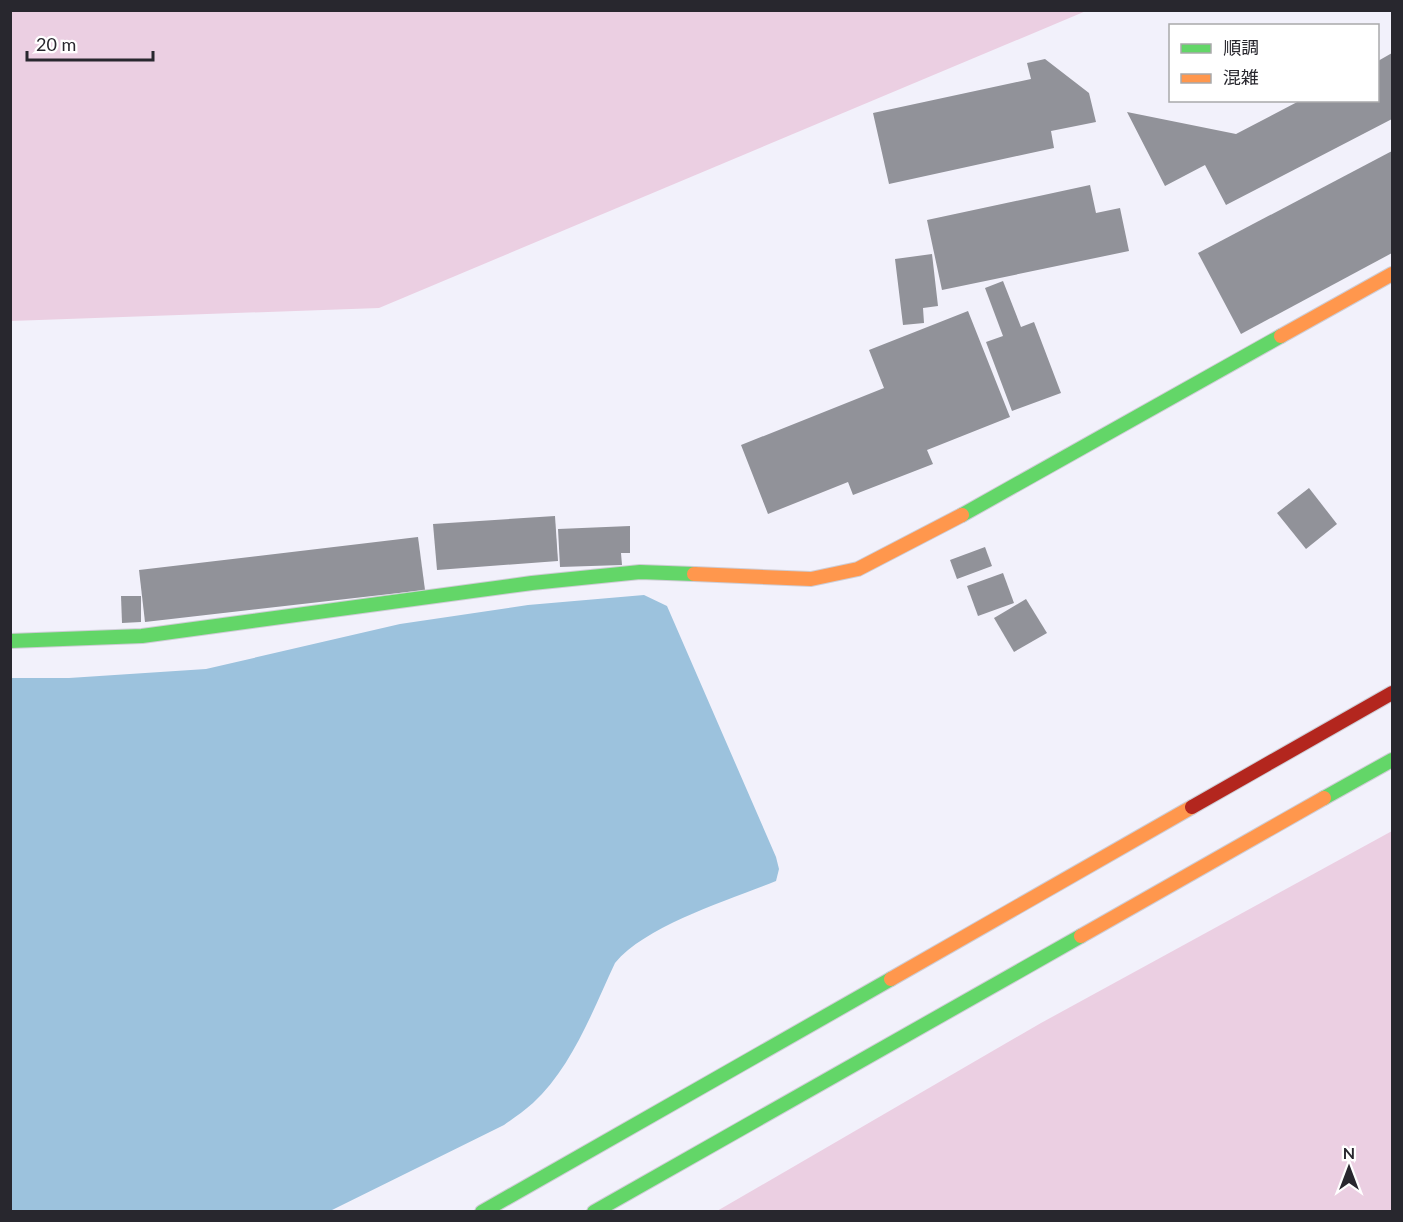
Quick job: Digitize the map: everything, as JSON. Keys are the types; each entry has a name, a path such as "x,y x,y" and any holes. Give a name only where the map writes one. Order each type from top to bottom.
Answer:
{"street":[{"path":"10,641 142,636 532,583 640,572 811,579 858,569 902,548 1392,274"},
{"path":"482,1212 1392,693"},
{"path":"594,1212 1392,760"}],"shaded area":[{"path":"10,11 1086,11 379,308 11,321"},
{"path":"1392,831 1392,1211 717,1211 1041,1023"}],"water":[{"path":"644,595 667,606 776,857 779,869 776,881 668,925 629,949 615,963 590,1018 559,1073 547,1089 519,1114 504,1125 330,1211 11,1211 11,678 69,678 206,669 400,624 528,605"}],"building":[{"path":"1392,53 1392,119 1226,205 1205,165 1165,186 1127,112 1236,134 1297,102 1379,102 1379,60"},
{"path":"1045,59 1089,93 1096,122 1051,131 1054,148 889,184 873,113 1031,79 1027,63"},
{"path":"1392,151 1392,253 1241,334 1198,253"},
{"path":"1090,185 1096,213 1120,208 1129,251 942,290 927,220"},
{"path":"932,254 938,306 923,308 924,323 903,325 895,259"},
{"path":"1003,281 1021,327 1034,322 1061,393 1012,411 986,342 1003,336 985,288"},
{"path":"968,311 1010,417 927,450 933,464 853,495 848,482 768,514 741,445 884,388 869,350"},
{"path":"1309,488 1337,524 1306,549 1277,513"},
{"path":"555,516 558,561 437,570 433,524"},
{"path":"630,526 630,553 621,553 622,565 560,567 558,529"},
{"path":"418,537 425,590 145,622 139,570"},
{"path":"985,547 992,566 957,579 950,560"},
{"path":"1003,573 1014,603 978,616 967,586"},
{"path":"121,596 141,596 141,622 122,623"},
{"path":"1026,599 1047,633 1014,652 994,618"}],"traffic: fast":[{"path":"962,515 1281,336"},
{"path":"10,641 142,636 532,583 640,572 694,574"},
{"path":"1324,798 1392,760"},
{"path":"594,1212 1081,936"},
{"path":"482,1212 891,979"}],"traffic: slow":[{"path":"1281,336 1392,274"},
{"path":"694,574 811,579 858,569 962,515"},
{"path":"1081,936 1324,798"},
{"path":"891,979 1192,807"}],"traffic: jam":[{"path":"1192,807 1392,693"}]}
